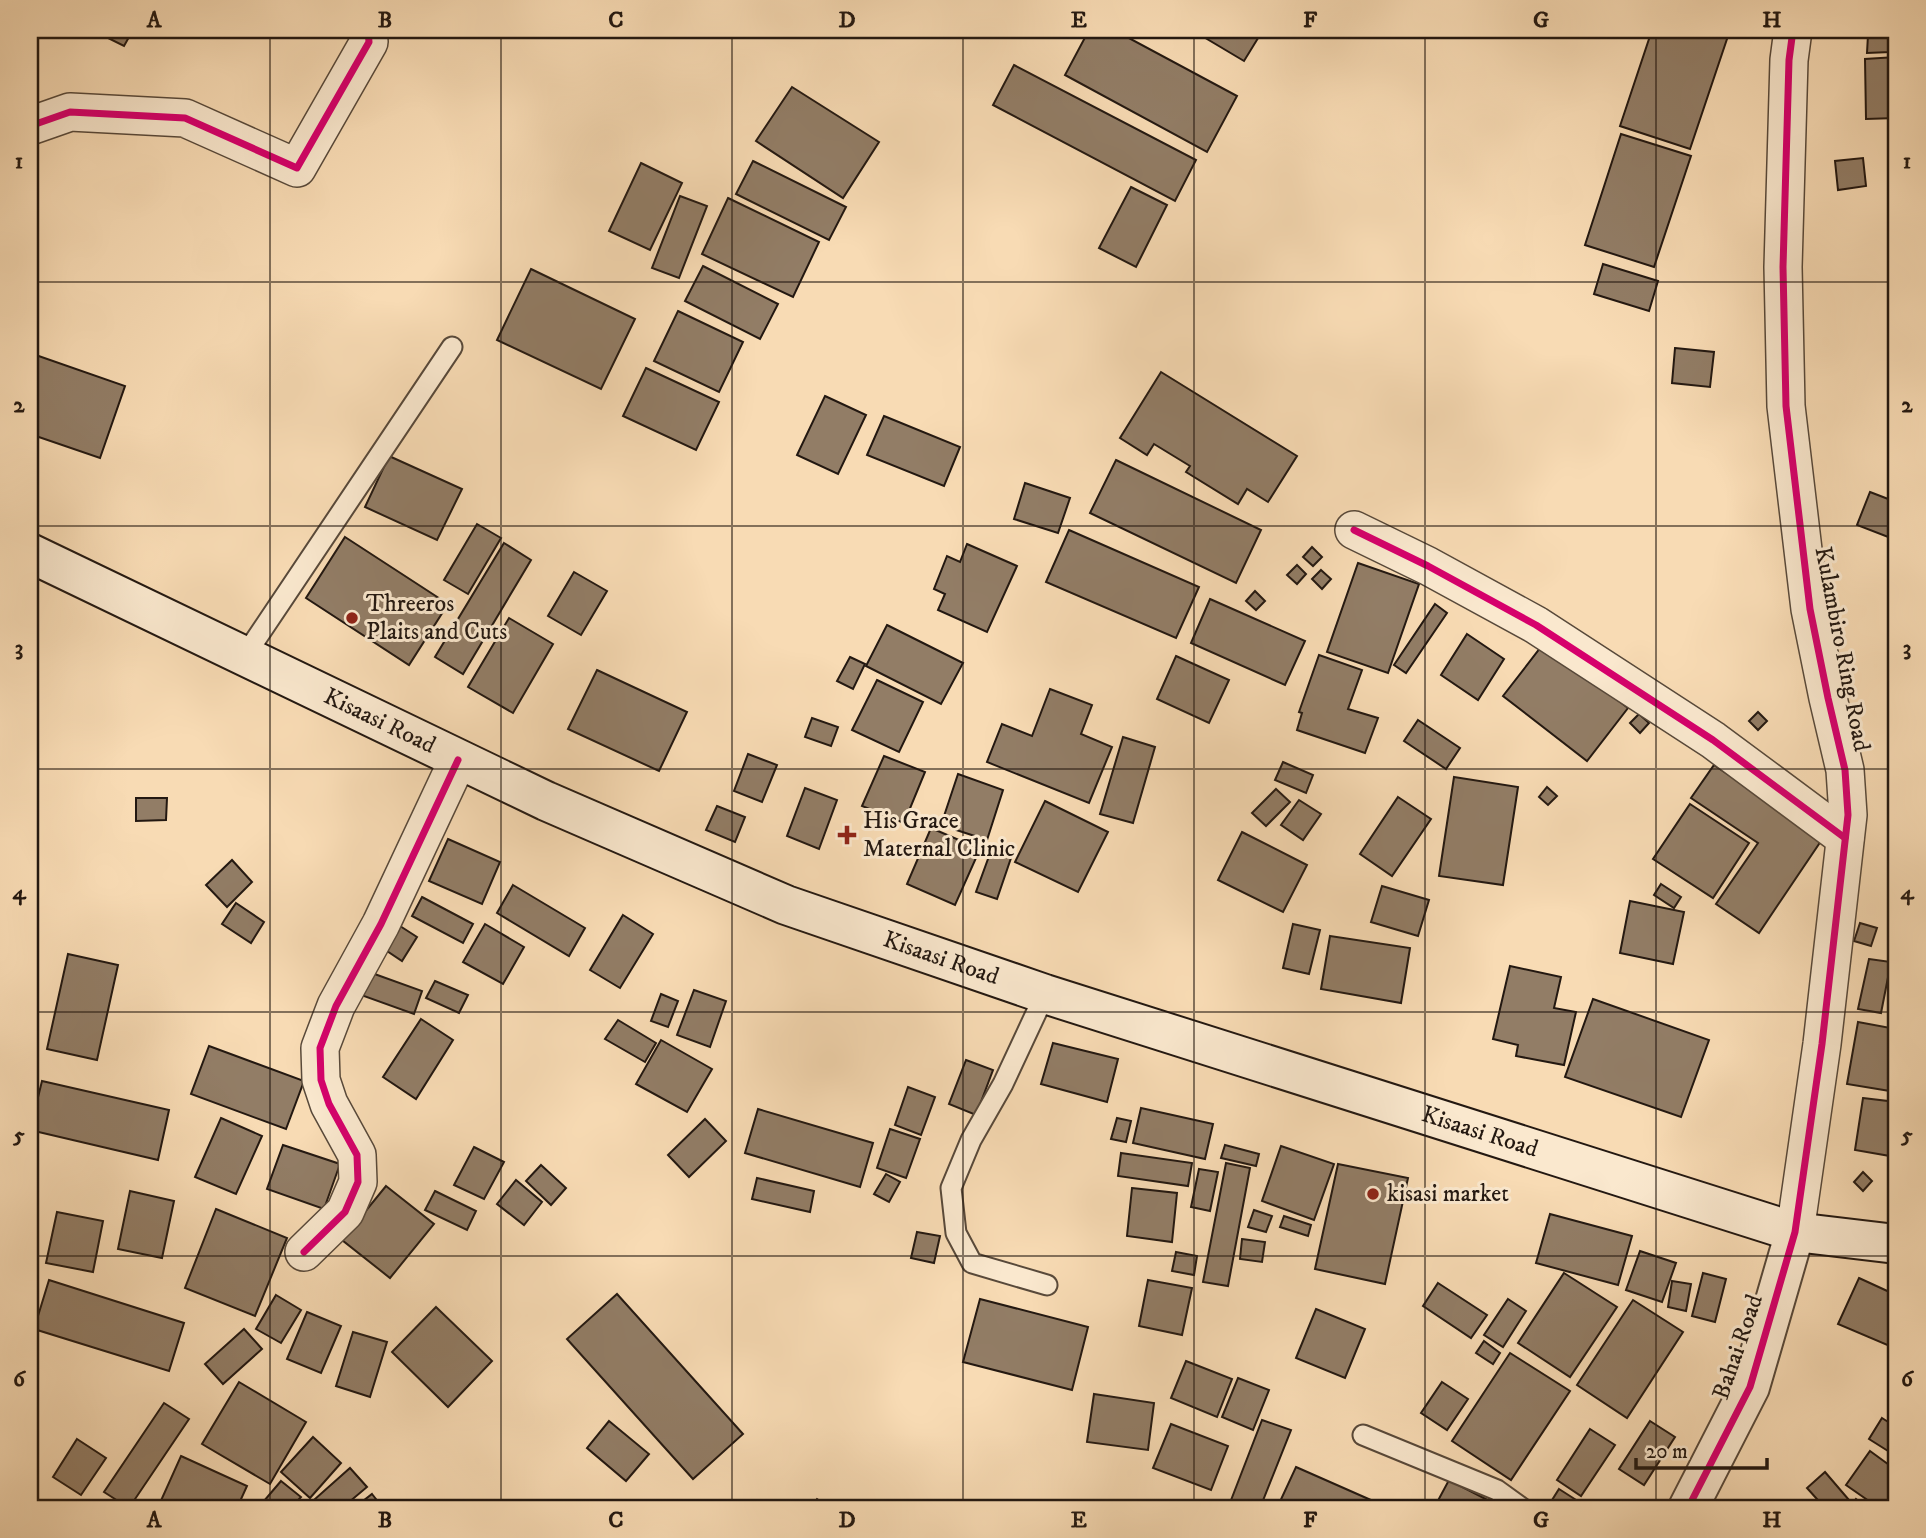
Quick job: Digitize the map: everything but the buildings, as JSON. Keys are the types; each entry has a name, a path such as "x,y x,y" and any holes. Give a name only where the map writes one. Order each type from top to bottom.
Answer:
{"main road":[{"name":"Kisaasi Road","path":"30,553 546,801 786,905 1045,994 1796,1232 1896,1244"},
{"name":"Bahai Road","path":"1688,1508 1750,1387 1796,1232"}],"street":[{"path":"30,126 70,112 185,118 297,168 369,42 368,30"},
{"name":"Kulambiro Ring Road","path":"1793,30 1789,61 1783,267 1786,406 1810,609 1845,770 1848,815 1822,1044 1796,1232"},
{"path":"1354,530 1428,566 1536,625 1713,740 1845,838"},
{"path":"304,1252 345,1212 358,1182 357,1155 329,1104 321,1080 320,1048 336,1006 381,924 458,760"}],"lane":[{"path":"244,657 452,347"},
{"path":"1045,994 1003,1084 971,1140 951,1188 957,1233 972,1263 1047,1285"},
{"path":"1363,1435 1497,1490 1522,1508"}],"cycle path":[{"path":"30,126 70,112 185,118 297,168 369,42 368,30"},
{"path":"1688,1508 1750,1387 1795,1232 1822,1044 1848,815 1845,770 1810,609 1786,406 1783,267 1789,60 1793,30"},
{"path":"1354,530 1428,566 1536,625 1713,740 1845,838"},
{"path":"304,1252 345,1212 358,1182 357,1155 329,1104 321,1080 320,1048 336,1006 381,924 458,760"}],"place":[{"name":"Threeros Plaits and Cuts","path":"352,618"},
{"name":"His Grace Maternal Clinic","path":"847,835"},
{"name":"kisasi market","path":"1373,1194"}]}
